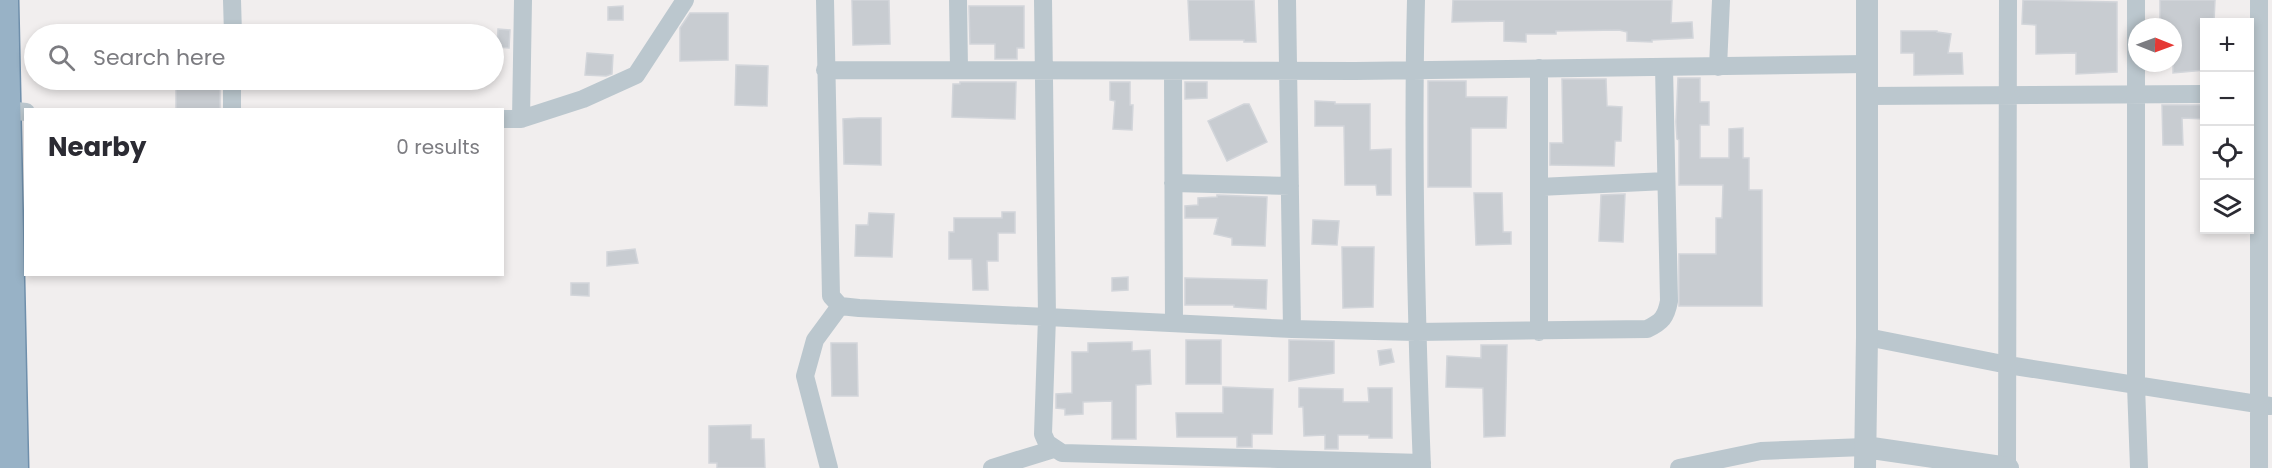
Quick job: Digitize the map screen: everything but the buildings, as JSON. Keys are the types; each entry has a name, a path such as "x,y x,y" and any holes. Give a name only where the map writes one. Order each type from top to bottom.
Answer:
{"highway":[{"path":"3,0 16,111 13,468"}],"street":[{"path":"232,0 233,24"},
{"path":"521,119 523,0"},
{"path":"504,120 521,119 583,99 636,75 685,0"},
{"path":"825,0 829,275 831,296 840,306 1292,329 1416,332 1647,329 1660,323 1666,315 1669,301 1664,67"},
{"path":"957,0 959,69"},
{"path":"1043,0 1047,317 1043,434 1047,443 1062,453 1422,465 1416,332 1414,70 1416,0"},
{"path":"1287,0 1292,329"},
{"path":"1718,67 1721,0"},
{"path":"1865,457 1867,0"},
{"path":"1679,468 1761,451 2008,468 2008,0"},
{"path":"2136,0 2136,386 2139,468"},
{"path":"2259,0 2266,405 2259,468"},
{"path":"825,69 1288,71 1866,64"},
{"path":"1539,68 1539,332"},
{"path":"1173,70 1174,323"},
{"path":"232,90 232,108"},
{"path":"1866,96 2200,94"},
{"path":"1539,187 1666,181"},
{"path":"1173,183 1290,186"},
{"path":"829,468 805,376 815,340 840,306"},
{"path":"1867,337 2008,365 2266,405"},
{"path":"992,468 1054,449"}]}
